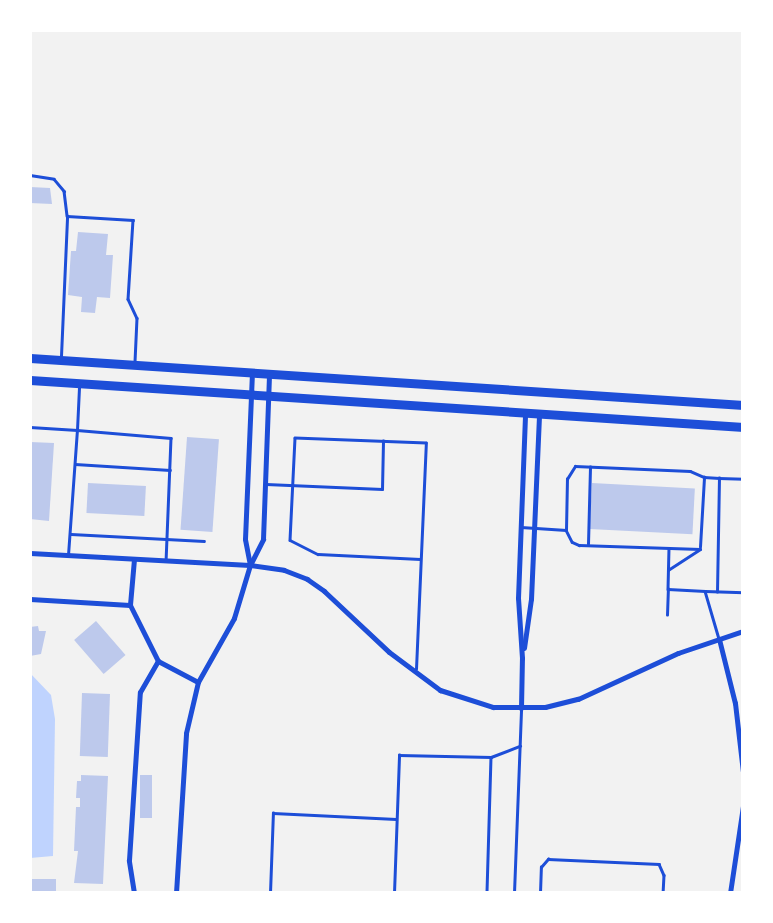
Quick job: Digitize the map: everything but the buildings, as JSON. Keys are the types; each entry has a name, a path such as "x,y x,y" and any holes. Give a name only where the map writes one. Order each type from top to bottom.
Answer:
{"main road":[{"path":"30,358 743,405"},
{"path":"30,380 743,427"}],"street":[{"path":"250,565 245,539 251,373"},
{"path":"176,893 186,733 198,682 234,618 250,565 263,539 270,374"},
{"path":"521,708 522,658 518,598 525,412"},
{"path":"522,658 531,599 539,414"},
{"path":"30,553 250,565 284,570 307,579 416,673 440,690 493,707 545,707 578,699 638,670 743,631"},
{"path":"134,559 130,605 158,661 198,682"},
{"path":"30,599 130,605"},
{"path":"719,639 735,703 743,772"},
{"path":"134,893 129,860 140,692 158,661"},
{"path":"730,893 741,849 743,806"}],"lane":[{"path":"30,175 54,179 64,191 67,216 61,360"},
{"path":"67,216 133,220 128,299 137,318 134,365"},
{"path":"68,555 79,383"},
{"path":"30,427 171,438 166,561"},
{"path":"416,673 426,443 295,438 290,540 318,554 420,559"},
{"path":"265,484 382,489 383,441"},
{"path":"74,464 170,470"},
{"path":"588,545 590,467"},
{"path":"700,549 588,545 572,542 566,530 567,479 571,469 590,467 690,471 704,477 743,479"},
{"path":"700,549 704,477"},
{"path":"717,592 719,478"},
{"path":"521,527 566,530"},
{"path":"69,534 204,541"},
{"path":"667,615 669,548"},
{"path":"668,570 700,549"},
{"path":"668,589 743,592"},
{"path":"705,591 719,639"},
{"path":"514,893 521,708"},
{"path":"394,893 399,755 491,757 520,746"},
{"path":"487,893 491,757"},
{"path":"270,893 273,813 397,819"},
{"path":"540,893 541,866 548,859 659,864 664,875 663,893"}],"water":[{"path":"30,673 51,695 55,719 53,856 30,858"}]}
